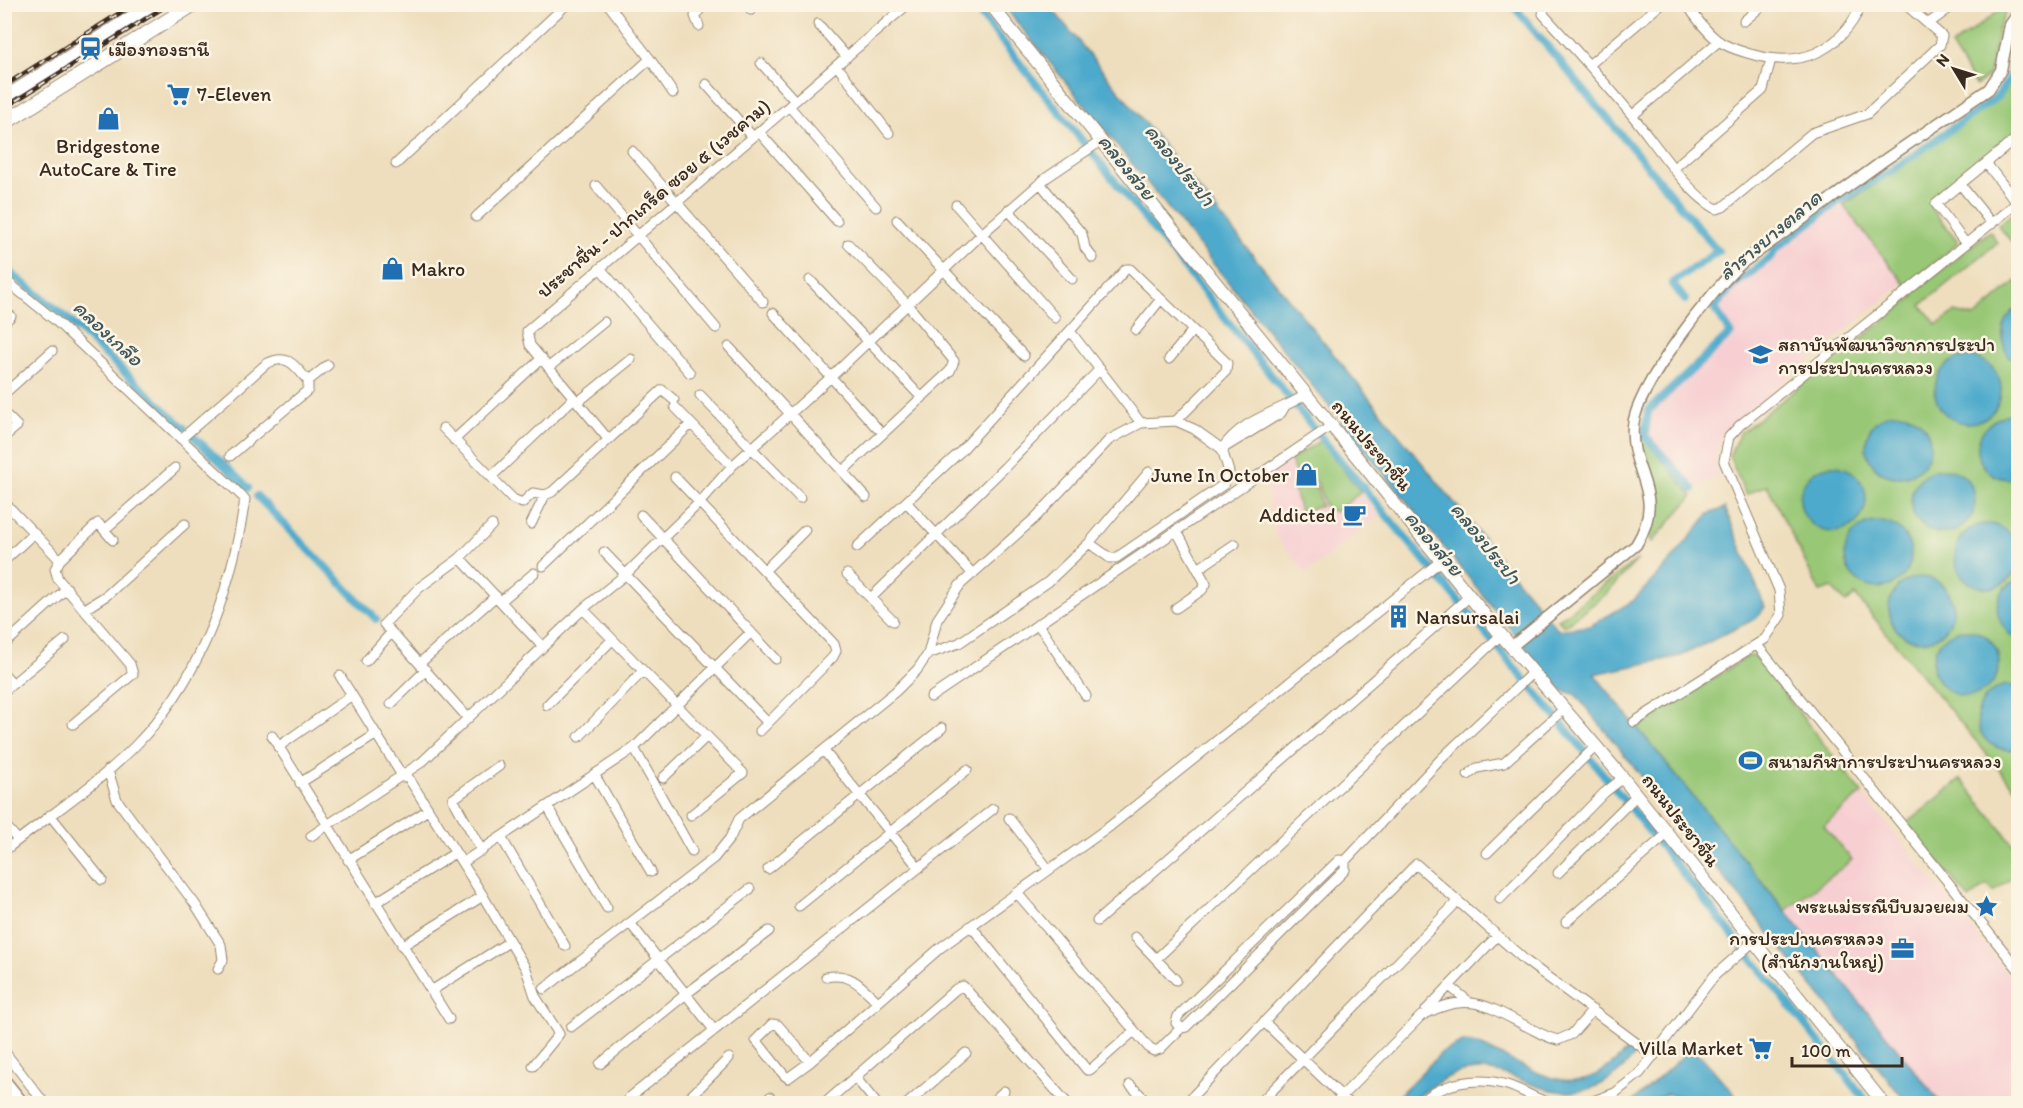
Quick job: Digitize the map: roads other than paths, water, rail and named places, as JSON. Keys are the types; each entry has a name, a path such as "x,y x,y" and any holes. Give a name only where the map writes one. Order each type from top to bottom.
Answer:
{"highway":[{"path":"4,1084 20,1104"}],"main road":[{"path":"4,99 154,4"},
{"path":"4,123 194,4"},
{"name":"ถนนประชาชื่น","path":"990,4 1302,397 1439,562 1495,640 1514,644 1530,675 1558,715 1593,748 1750,944 1884,1104"}],"street":[{"path":"396,164 567,4"},
{"path":"608,4 673,93"},
{"path":"699,26 695,16 704,4"},
{"name":"ประชาชื่น - ปากเกร็ด ซอย ๕ (เวชคาม)","path":"608,439 530,345 527,331 908,4"},
{"path":"1545,4 1543,14 1632,115 1674,168 1709,205 1717,209 1723,207 1812,133 1867,114 1940,45 1942,36 1905,4"},
{"path":"1589,65 1661,4"},
{"path":"1687,4 1719,41 1771,59 1808,58 1823,51 1849,27 1862,4"},
{"path":"1744,21 1764,4"},
{"path":"1929,23 1955,4"},
{"path":"1514,644 1636,545 1644,534 1650,501 1633,437 1638,405 1707,300 1723,280 1742,263 1886,159 1989,89 2001,69 2010,25 2019,13"},
{"path":"818,24 847,57"},
{"path":"1632,115 1719,41"},
{"path":"476,217 650,59"},
{"path":"1674,168 1763,90 1771,59"},
{"path":"761,63 876,207"},
{"path":"837,66 889,133"},
{"path":"2019,73 2016,75 2019,78"},
{"path":"706,84 837,221"},
{"path":"1966,244 1936,207 1937,202 2015,140 2019,151"},
{"path":"311,836 405,776 583,609 626,574 701,501 732,466 869,342 1008,210 1040,183 1099,142"},
{"path":"633,152 763,302"},
{"path":"1634,722 1757,645 1775,627 1781,615 1779,590 1724,461 1729,437 1740,425 1966,244 2017,207 1986,163"},
{"path":"1040,183 1082,234 1085,248 1093,258"},
{"path":"1960,184 1992,224"},
{"path":"596,186 716,328"},
{"path":"956,205 983,233 1055,318"},
{"path":"1008,210 1072,279"},
{"path":"897,220 1024,356"},
{"path":"843,471 922,398 950,370 954,361 908,305 848,244"},
{"path":"600,268 690,373"},
{"path":"857,547 961,451 1126,268 1193,330 1228,367 1176,422"},
{"path":"4,279 56,321 245,499 239,540 217,615 185,681 160,717 108,770 4,850"},
{"path":"810,280 922,398"},
{"path":"1136,330 1161,299"},
{"path":"773,313 877,428"},
{"path":"549,367 604,322"},
{"path":"1169,359 1193,330"},
{"path":"1070,331 1141,423"},
{"path":"729,347 866,497"},
{"path":"4,394 52,351"},
{"path":"181,439 231,393 273,360 285,358 308,381 308,390 230,456"},
{"path":"454,440 542,358"},
{"path":"491,477 576,400 630,358"},
{"path":"308,381 328,365"},
{"path":"871,598 1100,369"},
{"path":"531,524 545,495 662,390 732,466"},
{"path":"700,395 800,498"},
{"path":"1222,449 1281,413 1302,397"},
{"path":"4,413 17,426 4,438"},
{"path":"544,989 714,858 730,838 739,819 896,691 917,670 927,654 941,612 960,585 1035,518 1109,440 1141,423 1176,422 1194,429 1222,449 1229,472 1227,479 1194,507 1116,558 1110,558 1089,543"},
{"path":"543,566 691,424"},
{"path":"443,428 518,502 522,503 533,493 545,495"},
{"path":"931,697 1328,428"},
{"path":"104,530 175,468"},
{"path":"927,654 959,643 1040,588 1089,543 1149,472"},
{"path":"675,477 701,501 834,644 836,651 760,731"},
{"path":"4,502 60,560"},
{"path":"907,503 973,574"},
{"path":"641,515 776,659"},
{"path":"73,724 133,674 130,664 58,579 55,569 60,560 98,524 113,540"},
{"path":"85,609 106,595 185,524"},
{"path":"468,718 384,624 419,588 460,558 492,525"},
{"path":"1176,530 1198,569 1205,587 1176,608"},
{"path":"765,570 805,531"},
{"path":"4,561 34,533"},
{"path":"1198,569 1235,544"},
{"path":"604,552 768,723"},
{"path":"460,558 543,647"},
{"path":"810,1062 778,1025 772,1024 758,1037 757,1043 788,1078 810,1062 940,948 1109,827 1439,562"},
{"path":"391,704 423,667 499,599 534,573"},
{"path":"847,574 893,621"},
{"path":"4,645 67,588"},
{"path":"1097,921 1467,599"},
{"path":"583,609 743,773 691,815"},
{"path":"1038,624 1086,696"},
{"path":"462,863 634,748 751,632"},
{"path":"366,661 391,633"},
{"path":"4,692 65,640"},
{"path":"547,705 612,640"},
{"path":"1156,959 1495,640"},
{"path":"1757,645 2019,969"},
{"path":"579,737 642,672"},
{"path":"4,675 13,684"},
{"path":"1017,892 1133,1032 1150,1049 1158,1051 1181,1028 1186,1027 1345,870 1345,861 1441,759 1530,675"},
{"path":"340,676 375,735 428,810 483,896 526,969 535,996 559,1034 533,1066"},
{"path":"278,747 352,695"},
{"path":"1468,775 1476,768 1504,763 1558,715"},
{"path":"768,868 942,728"},
{"path":"300,783 375,735"},
{"path":"272,736 449,1019"},
{"path":"663,778 707,736"},
{"path":"634,748 692,851"},
{"path":"1487,853 1593,748"},
{"path":"824,751 919,868"},
{"path":"482,851 453,800 499,766"},
{"path":"108,770 117,800 195,904 221,945 223,960 218,969"},
{"path":"799,906 967,770"},
{"path":"594,774 651,872"},
{"path":"1500,899 1619,780"},
{"path":"1558,873 1634,798"},
{"path":"547,806 607,908"},
{"path":"629,1098 993,809"},
{"path":"348,860 428,810"},
{"path":"50,815 102,880"},
{"path":"1009,818 1049,870"},
{"path":"4,824 18,840"},
{"path":"501,837 564,946"},
{"path":"1566,922 1664,837"},
{"path":"375,903 455,853"},
{"path":"1181,1028 1176,1023 1178,1016 1336,861 1345,861"},
{"path":"1185,1104 1416,864 1421,866 1526,961 1654,1056"},
{"path":"571,1027 750,889"},
{"path":"1305,892 1314,901"},
{"path":"402,946 483,896"},
{"path":"1259,1104 1458,901"},
{"path":"630,922 714,1030"},
{"path":"971,926 1087,1070 1090,1070 1133,1032"},
{"path":"600,1064 686,994 769,931"},
{"path":"1334,1104 1497,936"},
{"path":"1135,937 1176,980"},
{"path":"431,991 509,942"},
{"path":"1585,1104 1622,1089 1654,1056 1714,976 1750,944"},
{"path":"1241,956 1250,964"},
{"path":"826,977 836,975 851,978 878,1002"},
{"path":"1449,986 1467,1000 1558,1040 1572,1034 1593,1010"},
{"path":"824,1104 957,990 967,987 1068,1104"},
{"path":"1421,1016 1448,1004 1467,1000"},
{"path":"1264,1022 1350,1104"},
{"path":"4,1051 45,1104"},
{"path":"907,1104 966,1053"},
{"path":"683,1104 729,1058"},
{"path":"855,1077 877,1104"},
{"path":"1419,1104 1435,1092 1478,1080 1507,1085 1555,1104"},
{"path":"1130,1084 1150,1104"},
{"path":"990,1104 1004,1091"},
{"path":"4,1096 10,1104"}],"water":[{"name":"คลองประปา","path":"1003,5 1049,5 1558,630 1590,626 1633,601 1669,563 1709,514 1725,508 1765,607 1755,619 1681,656 1594,674 1941,1103 1907,1103 1575,694 1560,690"},
{"path":"2018,307 2018,363 2006,351 2003,335 2007,320"},
{"path":"1968,357 1980,360 1991,367 1998,378 2001,390 1998,402 1991,413 1980,420 1968,423 1956,420 1945,413 1938,402 1935,390 1938,378 1945,367 1956,360"},
{"path":"1892,413 1904,413 1921,422 1928,433 1930,445 1928,457 1921,468 1904,477 1892,477 1880,472 1871,463 1866,451 1866,439 1871,427 1880,418"},
{"path":"2009,414 2018,415 2018,478 2002,478 1990,473 1982,464 1978,454 1979,442 1984,430 1994,421"},
{"path":"1827,466 1839,466 1851,471 1861,481 1866,499 1864,512 1851,527 1839,532 1827,532 1815,527 1805,517 1800,505 1800,493 1805,481 1815,471"},
{"path":"1937,469 1949,469 1966,478 1973,489 1975,501 1973,513 1966,524 1949,533 1937,533 1925,528 1916,519 1911,507 1911,495 1916,483 1925,474"},
{"path":"1872,522 1884,522 1896,527 1906,537 1911,555 1909,568 1896,583 1884,588 1872,588 1860,583 1850,573 1845,561 1845,549 1850,537 1860,527"},
{"path":"1981,524 1993,524 2010,533 2017,544 2019,556 2017,568 2010,579 1993,588 1981,588 1969,583 1960,574 1955,562 1955,550 1960,538 1969,529"},
{"path":"1915,577 1927,577 1944,586 1951,597 1953,609 1951,621 1944,632 1927,641 1915,641 1903,636 1894,627 1889,615 1889,603 1894,591 1903,582"},
{"path":"2018,579 2018,641 2003,626 1997,609 2002,593 2008,585"},
{"path":"1966,630 1978,633 1989,640 1996,651 1999,663 1996,675 1989,686 1978,693 1966,696 1954,693 1943,686 1936,675 1933,663 1936,651 1943,640 1954,633"},
{"path":"2005,685 2018,686 2018,749 2003,749 1991,744 1983,736 1978,725 1978,714 1982,702 1991,692"},
{"path":"1463,1042 1483,1046 1540,1073 1570,1080 1585,1079 1599,1073 1615,1062 1632,1045 1638,1051 1605,1082 1580,1091 1551,1090 1502,1074 1478,1070 1452,1075 1407,1103 1391,1103 1442,1052"},
{"path":"1687,1048 1703,1058 1742,1103 1688,1103 1676,1096 1666,1094 1647,1103 1631,1103 1681,1058 1683,1050"}],"waterway":[{"name":"คลองส่วย","path":"972,4 1329,447 1578,743 1869,1104"},
{"path":"1512,4 1718,251 1672,283 1685,300"},
{"name":"ลำรางบางตลาด","path":"1693,489 1645,436 1648,411 1731,333 1714,308 1733,286 1772,256 1775,249 1837,202 1891,171 1997,97 2010,78 2018,36"},
{"name":"คลองเกลือ","path":"4,268 62,314 184,428"},
{"name":"คลองเกลือ","path":"193,436 248,488"},
{"name":"คลองเกลือ","path":"257,496 376,619"}],"railway":[{"path":"4,86 134,4"},
{"path":"4,108 169,4"}],"place":[{"name":"เมืองทองธานี","path":"90,49"},
{"name":"7-Eleven","path":"179,94"},
{"name":"Bridgestone AutoCare & Tire","path":"108,118"},
{"name":"Makro","path":"393,269"},
{"name":"สถาบันพัฒนาวิชาการประปา การประปานครหลวง","path":"1760,355"},
{"name":"June In October","path":"1307,475"},
{"name":"Addicted","path":"1354,515"},
{"name":"Nansursalai","path":"1398,617"},
{"name":"สนามกีฬาการประปานครหลวง","path":"1750,761"},
{"name":"พระแม่ธรณีบีบมวยผม","path":"1987,906"},
{"name":"การประปานครหลวง (สำนักงานใหญ่)","path":"1902,949"},
{"name":"Villa Market","path":"1761,1048"}]}
